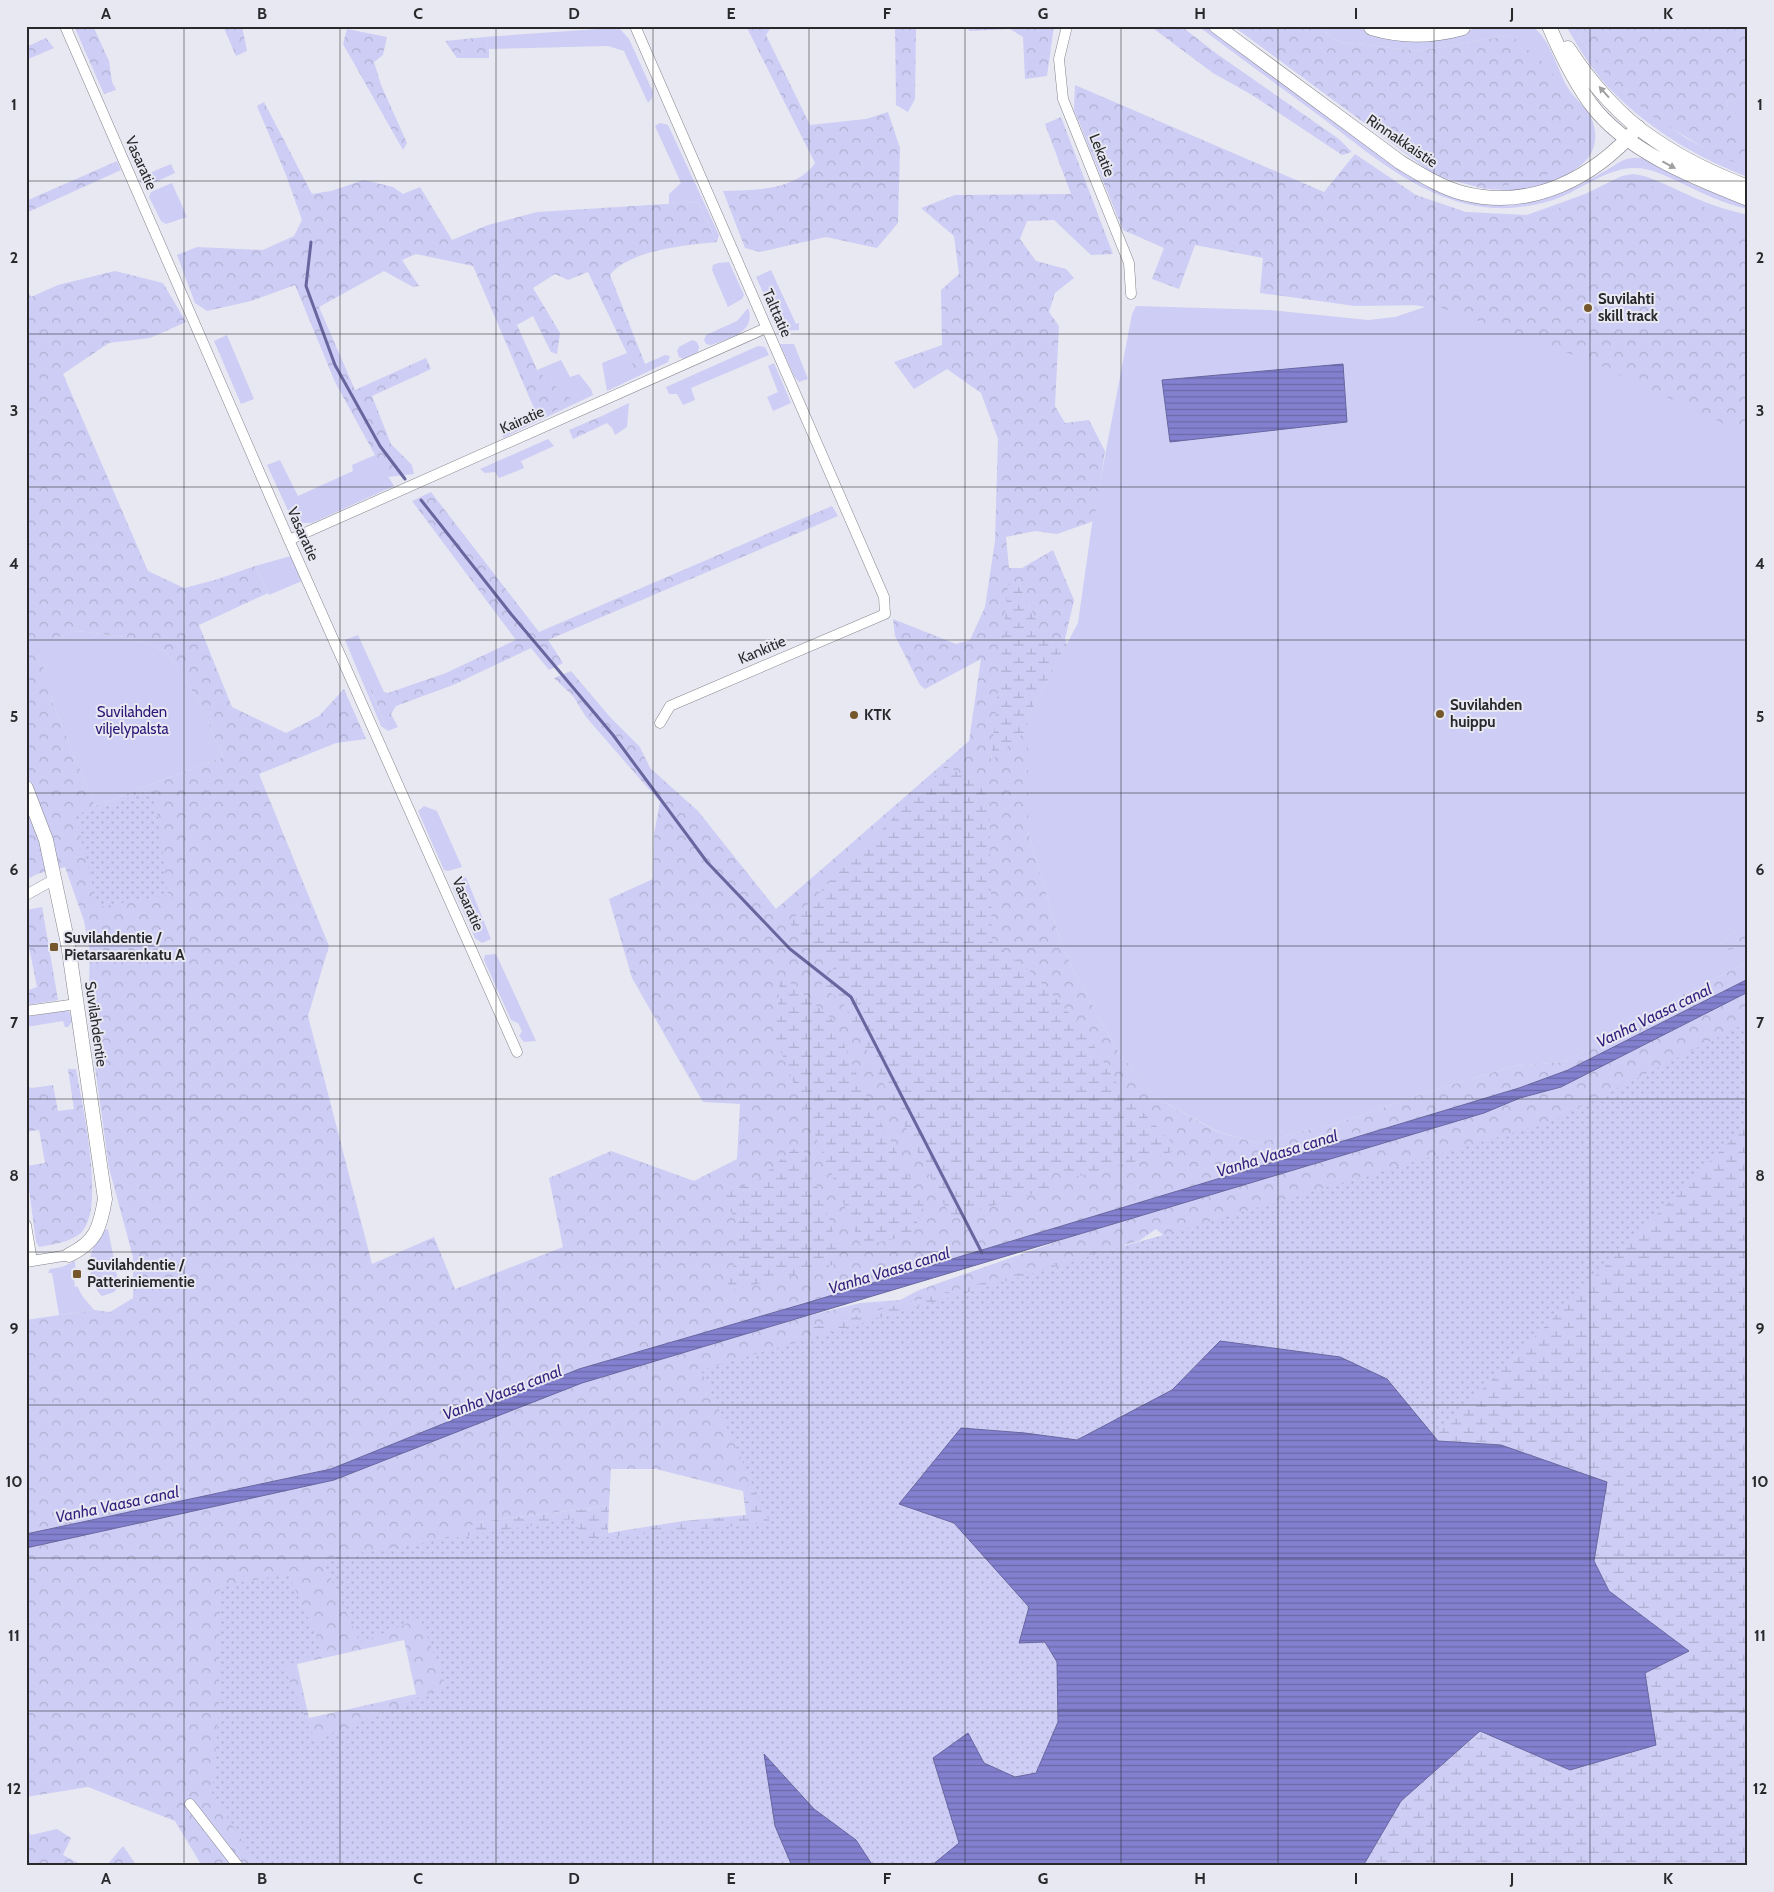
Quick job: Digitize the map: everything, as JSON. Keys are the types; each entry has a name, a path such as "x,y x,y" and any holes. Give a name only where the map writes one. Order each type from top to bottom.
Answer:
{"highway":[{"path":"1373,26 1388,31 1419,34 1461,26"}],"street":[{"name":"Vasaratie","path":"65,26 517,1052"},
{"name":"Talttatie","path":"635,26 884,597 885,614"},
{"name":"Lekatie","path":"1067,26 1059,59 1063,99 1129,263 1131,294"},
{"name":"Rinnakkaistie","path":"1216,26 1400,162 1425,177 1462,193 1484,197 1504,197 1544,192 1565,184 1597,166 1638,127"},
{"path":"1549,26 1558,47 1591,104 1627,139 1643,151 1694,178 1748,199"},
{"path":"1554,26 1582,67 1604,94 1638,127 1654,140 1698,165 1748,187"},
{"name":"Kairatie","path":"290,540 766,328"},
{"name":"Kankitie","path":"660,723 670,706 885,614"},
{"name":"Suvilahdentie","path":"26,788 46,840 68,944 104,1199 101,1221 89,1242 85,1247 69,1256"},
{"path":"26,895 55,879"},
{"path":"26,1011 77,1004"},
{"path":"26,1225 29,1261 69,1256"},
{"path":"190,1804 238,1866"}],"green space":[{"path":"74,26 93,26 109,61 112,82 116,90 104,94"},
{"path":"223,26 242,26 247,51 236,56"},
{"path":"746,26 772,26 766,35 810,125 866,119 888,112 900,148 898,223 877,248 826,237 760,252 745,248 723,191 760,189 785,184 807,172 815,163"},
{"path":"895,26 916,26 915,99 908,112 896,105"},
{"path":"964,26 1054,26 1047,76 1025,79 1023,37 1010,29 970,31"},
{"path":"1150,26 1181,26 1217,54 1339,139 1352,152 1342,155 1252,95 1213,73"},
{"path":"1198,26 1205,26 1383,158 1406,173 1452,195 1475,201 1499,204 1523,203 1549,197 1575,187 1625,159 1641,158 1657,163 1694,185 1748,203 1748,209 1721,201 1657,172 1635,168 1615,171 1561,197 1528,206 1495,208 1469,204 1445,197 1422,187 1378,160"},
{"path":"1233,26 1317,26 1339,42 1419,51 1511,35 1546,65 1578,110 1590,136 1571,157 1541,179 1485,189 1436,176"},
{"path":"1317,26 1359,26 1398,39 1439,39 1484,26 1532,26 1539,32 1549,47 1571,93 1590,115 1595,130 1595,143 1592,151 1583,164 1549,183 1518,190 1485,189 1541,179 1511,35 1419,51 1339,42"},
{"path":"1566,26 1575,26 1589,52 1667,125 1719,156 1748,167 1748,177 1712,162 1677,143 1629,107 1608,87 1594,70"},
{"path":"1575,26 1748,26 1748,93 1726,102 1739,139 1748,136 1748,167 1719,157 1653,117 1613,83 1589,52"},
{"path":"347,29 387,37 383,55 374,62 381,85 407,143 403,150 343,44"},
{"path":"620,29 629,39 653,92 652,98 648,103 624,51 608,46 489,49 485,37"},
{"path":"485,37 489,49 489,58 457,58 445,41"},
{"path":"46,38 54,48 26,60 26,47"},
{"path":"1075,85 1324,192 1355,154 1416,195 1466,212 1507,217 1527,215 1586,203 1630,179 1681,196 1740,224 1748,225 1748,435 1588,360 1433,305 1355,306 1260,293 1263,258 1195,245 1179,289 1152,279 1164,248 1123,230 1074,110"},
{"path":"1748,93 1748,136 1739,140 1726,102"},
{"path":"264,102 312,194 331,191 364,180 393,187 403,194 420,187 452,240 488,225 537,212 698,202 717,242 675,247 644,254 619,267 610,275 647,369 638,376 588,272 568,280 555,274 533,288 560,333 557,354 551,352 533,316 517,325 537,370 572,400 539,420 473,266 416,254 402,260 419,286 413,287 384,271 319,307 355,390 426,358 431,369 372,396 391,444 412,465 414,474 387,477 335,382 295,285 251,301 207,311 195,303 177,255 197,247 263,250 294,236 302,220 286,175 257,106"},
{"path":"1061,117 1113,254 1091,255 1054,220 1027,221 1020,239 1036,261 1066,269 1074,278 1055,293 1049,312 1059,326 1055,406 1065,423 1089,420 1105,451 1094,521 1057,534 1035,531 1006,537 1009,568 1022,568 1053,550 1074,600 1065,639 1049,647 1018,583 991,760 1028,729 1028,832 1059,937 1073,970 1116,1048 1155,1097 1218,1132 1257,1143 1351,1119 1437,1089 1515,1066 1563,1062 1628,1028 1684,994 1748,962 1748,979 1568,1070 1519,1088 803,1304 579,1369 331,1469 26,1534 26,1320 94,1310 110,1312 133,1298 133,1257 109,1168 88,1016 90,952 84,921 65,867 37,874 26,880 26,287 31,297 58,285 115,271 163,283 186,322 150,338 109,343 63,374 148,571 184,588 215,580 255,566 268,593 199,625 232,707 286,733 319,716 344,689 366,739 336,743 259,774 329,946 308,1016 372,1264 434,1237 455,1289 563,1247 549,1178 611,1151 694,1181 737,1159 740,1104 703,1102 632,978 609,899 653,879 654,834 660,802 586,717 573,696 554,678 571,671 610,717 640,747 650,768 698,811 776,909 969,741 981,659 925,689 920,685 895,636 893,619 956,644 970,640 985,607 995,541 998,439 981,393 947,369 914,389 894,362 942,345 941,290 959,274 954,236 921,208 955,195 1071,194 1045,124","holes":["77,631 125,637 166,651 199,701 223,757 95,806 53,703 37,644"]},
{"path":"660,123 668,125 719,235 717,242 698,202 669,204 669,194 681,183 655,126"},
{"path":"117,161 121,170 26,213 26,201"},
{"path":"171,164 175,173 149,185 141,183 140,177"},
{"path":"1633,174 1653,179 1716,206 1748,215 1748,921 1721,944 1745,947 1748,945 1748,962 1684,994 1628,1028 1563,1062 1515,1066 1437,1089 1351,1119 1257,1143 1219,1132 1155,1097 1116,1048 1073,970 1059,937 1028,832 1027,719 1078,623 1092,524 1132,314 1136,306 1269,310 1368,320 1395,317 1425,307 1415,305 1466,212 1527,215 1585,194 1622,176"},
{"path":"172,183 187,217 166,224 161,221 149,197 151,192"},
{"path":"729,262 744,295 742,299 728,307 712,270 713,265"},
{"path":"771,270 796,324 799,323 799,330 782,331 779,327 756,277"},
{"path":"748,308 749,323 740,333 711,345 706,344 704,340 706,335 737,321"},
{"path":"227,335 254,399 241,404 214,341"},
{"path":"692,340 697,342 698,352 684,359 679,357 677,351 679,347"},
{"path":"780,344 794,344 808,379 799,382 794,376"},
{"path":"758,346 765,347 769,355 691,388 695,400 683,405 677,394 669,394 666,387"},
{"path":"627,353 638,375 647,369 645,364 665,355 670,356 668,362 607,391 602,363"},
{"path":"561,360 570,377 579,374 591,389 593,395 503,438 501,429 535,412 539,420 571,400 537,370"},
{"path":"774,363 791,403 773,411 767,397 778,392 768,366"},
{"path":"629,403 627,427 615,435 604,415"},
{"path":"604,415 607,418 607,423 573,439 569,430"},
{"path":"548,439 554,446 521,461 524,468 499,478 495,472 485,473 480,469"},
{"path":"375,455 394,486 312,523 297,523 291,517 267,465 280,460 298,496 353,471 352,465"},
{"path":"431,492 539,632 832,506 838,516 548,640 563,663 549,670 531,648 453,685 396,706 391,714 398,727 388,731 370,689 388,693 446,673 516,640 412,501"},
{"path":"291,556 302,581 269,595 255,566"},
{"path":"1018,583 1049,646 1065,639 1067,644 1027,719 1028,729 991,761 1008,584"},
{"name":"Suvilahden viljelypalsta","path":"77,631 125,637 166,651 199,701 223,757 95,806 53,703 36,644"},
{"path":"358,635 384,692 370,690 388,731 381,726 345,640"},
{"path":"945,766 989,786 992,942 1032,973 1084,1029 1118,1086 1179,1150 1079,1176 1050,1168 1053,1188 951,1218 843,1003 821,985 835,966 789,923"},
{"path":"152,789 158,816 168,895 98,907 75,814 96,810"},
{"path":"424,806 437,811 462,867 448,871 444,870 418,811"},
{"path":"466,877 491,939 482,943 475,938 453,889 454,883"},
{"path":"42,907 58,1000 26,1005 26,991 37,987 26,932 26,910"},
{"path":"1748,921 1748,945 1728,950 1721,944"},
{"path":"496,954 536,1041 524,1042 519,1036 522,1031 518,1023 511,1020 484,960 485,955"},
{"path":"780,974 834,1021 862,1087 924,1204 912,1235 861,1246 776,1040"},
{"path":"1748,992 1748,1109 1163,1235 1156,1229 1139,1241 1124,1245 1113,1259 781,1485 743,1491 656,1469 611,1469 609,1506 478,1522 480,1640 439,1866 202,1866 175,1821 88,1787 26,1797 26,1548 334,1480 582,1383 807,1316 860,1303 900,1300 919,1290 1076,1235 1484,1113 1520,1098 1561,1087","holes":["404,1640 416,1694 309,1718 297,1664"]},
{"path":"66,1010 70,1013 72,1022 68,1027 65,1027 63,1021 26,1027 26,1017"},
{"path":"1748,1022 1748,1123 1007,1866 258,1866 212,1794 219,1709 220,1586 288,1574 323,1650 284,1667 315,1740 446,1686 420,1618 360,1643 322,1559 572,1519 585,1539 770,1523 701,1370 1550,1122"},
{"path":"1748,1049 1748,1866 1363,1866 1401,1801 1481,1730 1569,1770 1645,1673 1689,1651 1609,1591 1594,1561 1607,1482 1501,1445 1438,1441 1387,1379 507,1757 432,1544 478,1522 609,1506 608,1533 683,1521 746,1515 743,1491 826,1401 810,1328 1299,1200 1536,1154"},
{"path":"68,1069 76,1069 90,1151 92,1197 90,1215 84,1229 76,1237 64,1242 39,1247 36,1242 26,1166 45,1163 39,1130 26,1132 26,1086 32,1088 53,1085 58,1111 74,1109"},
{"path":"802,1146 831,1224 840,1263 726,1292 739,1244 738,1226 723,1195 759,1179 792,1150"},
{"path":"108,1229 119,1286 114,1292 102,1296 95,1287 91,1275 90,1262 95,1245 105,1230"},
{"path":"75,1261 75,1287 77,1286 94,1310 59,1315 52,1273 48,1273 50,1269 62,1267"},
{"path":"26,1828 31,1835 57,1829 71,1838 63,1855 84,1866 26,1866"},
{"path":"123,1846 137,1866 104,1866 107,1865"}],"shaded area":[{"path":"1343,364 1347,422 1170,442 1162,380"},
{"path":"1748,979 1748,992 1561,1087 1520,1098 1484,1113 582,1383 334,1480 26,1548 26,1534 331,1469 579,1369 803,1304 1519,1088 1568,1070"},
{"path":"1220,1341 1340,1357 1387,1379 1438,1441 1501,1445 1607,1482 1594,1561 1609,1591 1689,1651 1645,1673 1656,1745 1570,1770 1480,1731 1401,1801 1363,1866 931,1866 959,1843 933,1758 968,1733 984,1763 1015,1777 1036,1773 1058,1722 1057,1662 1045,1642 1019,1643 1029,1607 954,1523 899,1504 961,1428 1025,1433 1077,1440 1172,1390"},
{"path":"764,1754 814,1809 856,1840 873,1866 792,1866 775,1826"}],"waterway":[{"path":"311,242 306,286 335,365 380,446 405,479"},
{"path":"421,500 511,614 613,735 707,862 790,949 851,997 982,1253"}],"place":[{"name":"Suvilahti skill track","path":"1588,308"},
{"name":"Suvilahden huippu","path":"1440,714"},
{"name":"KTK","path":"854,715"},
{"name":"Suvilahdentie / Pietarsaarenkatu A","path":"54,947"},
{"name":"Suvilahdentie / Patteriniementie","path":"77,1274"}],"water label":[{"name":"Vanha Vaasa canal","path":"1654,1015"},
{"name":"Vanha Vaasa canal","path":"1277,1153"},
{"name":"Vanha Vaasa canal","path":"889,1270"},
{"name":"Vanha Vaasa canal","path":"502,1392"},
{"name":"Vanha Vaasa canal","path":"117,1504"}]}
